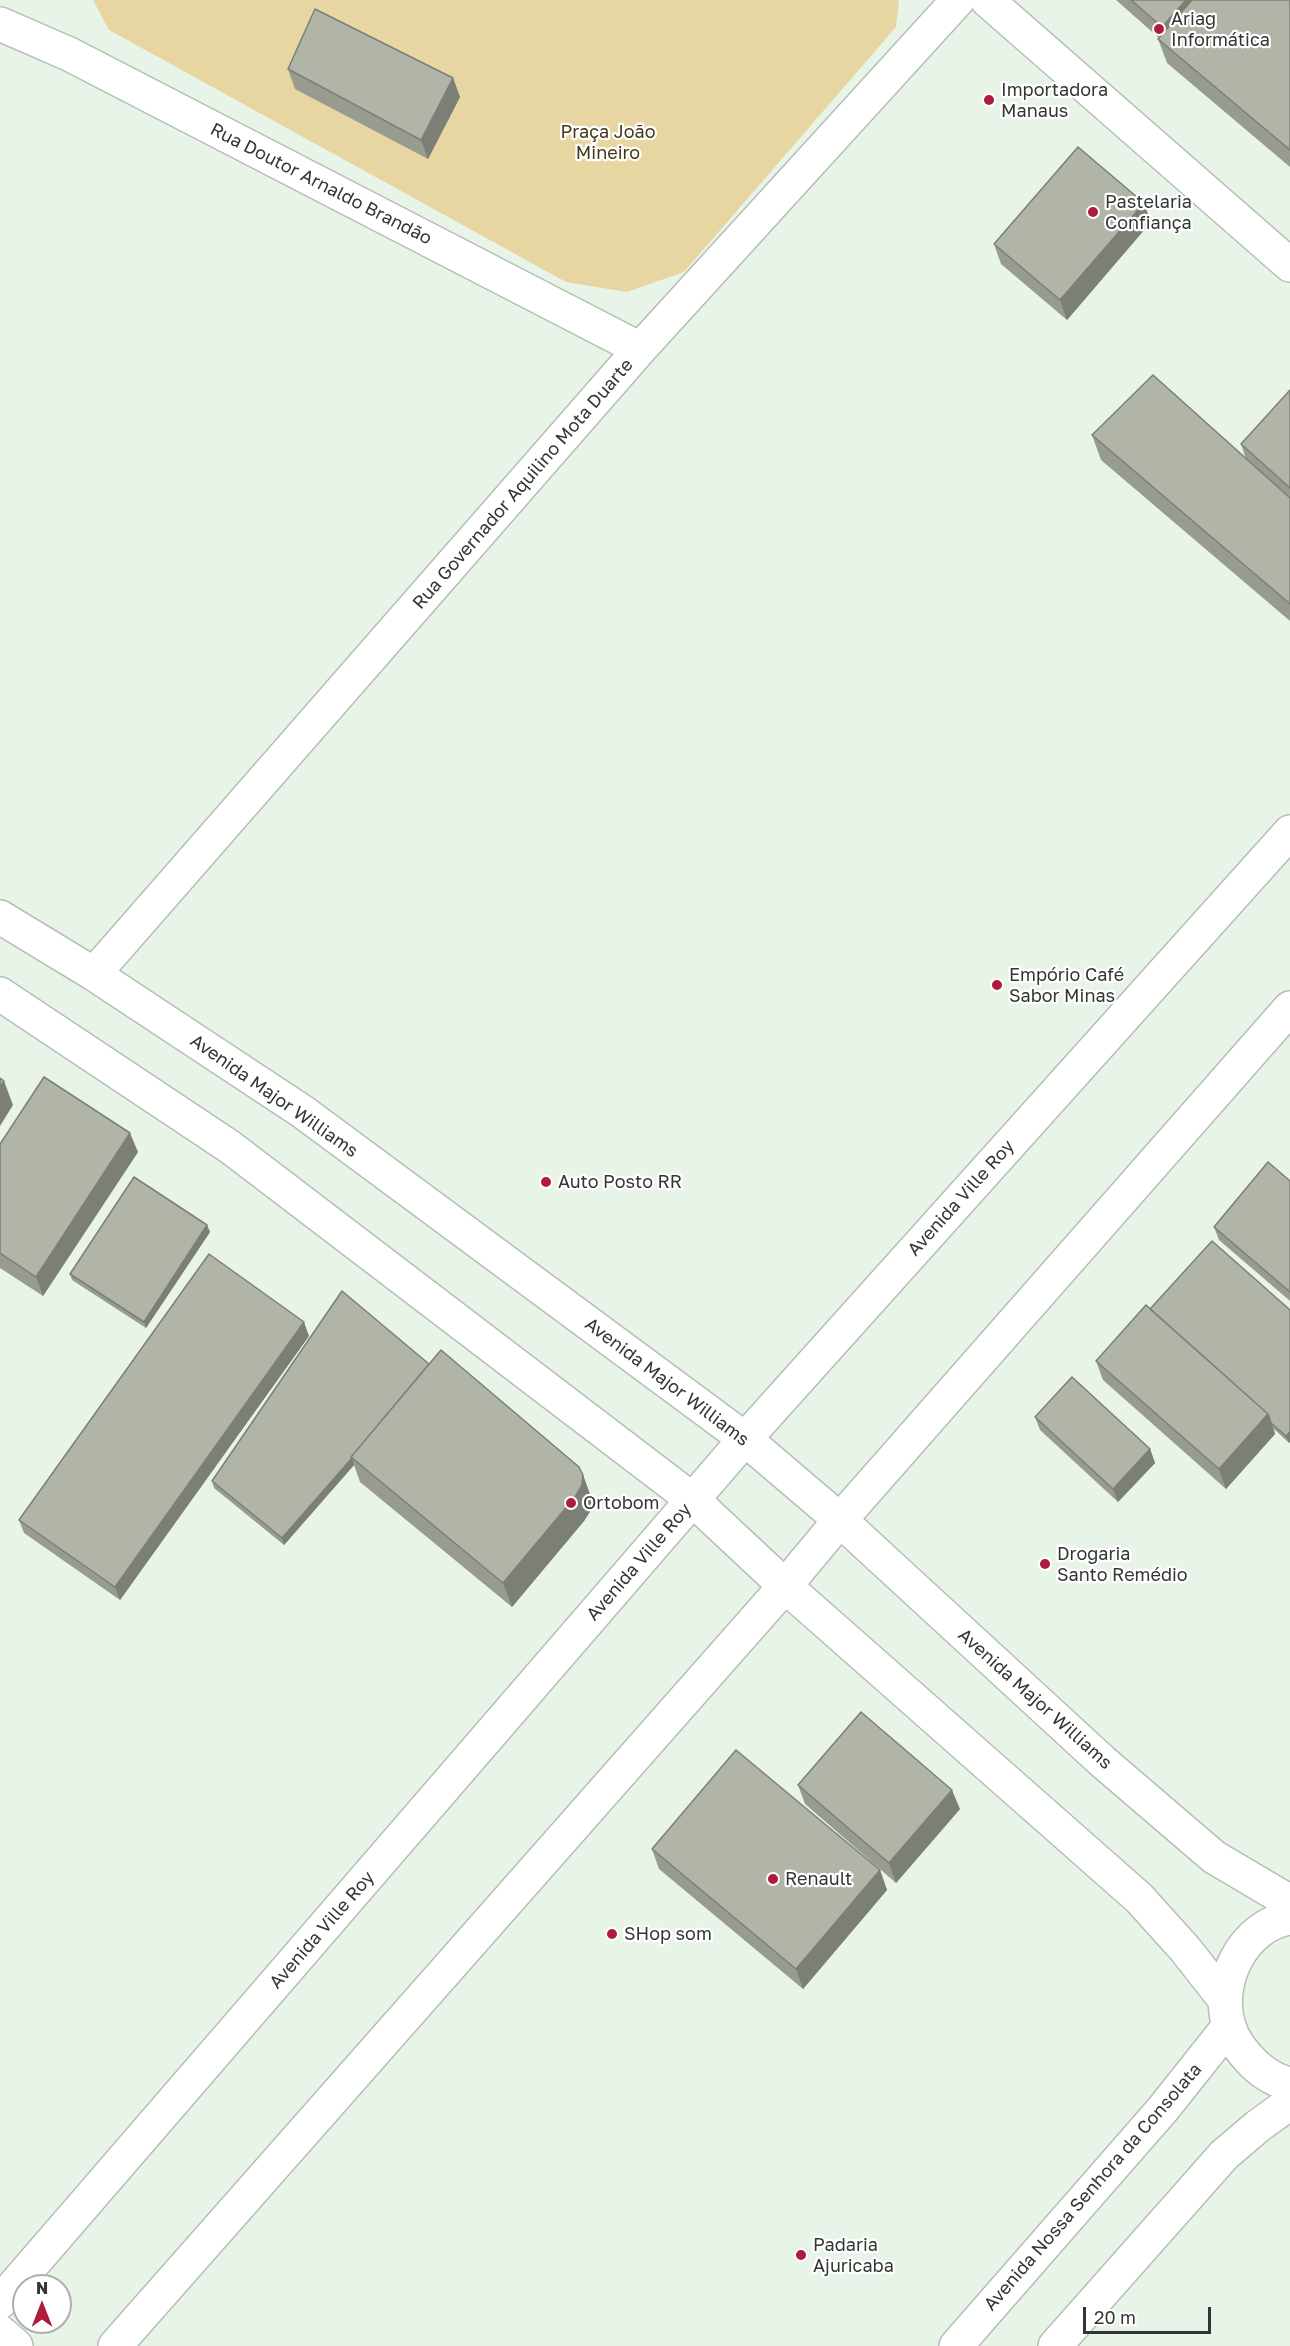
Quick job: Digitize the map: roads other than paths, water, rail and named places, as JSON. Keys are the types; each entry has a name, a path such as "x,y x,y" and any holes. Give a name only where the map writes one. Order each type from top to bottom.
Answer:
{"main road":[{"path":"0,24 12,0"},
{"name":"Rua Governador Aquilino Mota Duarte","path":"94,974 640,349 958,0"},
{"path":"987,0 1290,265"},
{"name":"Rua Doutor Arnaldo Brandão","path":"0,24 69,54 640,349"},
{"name":"Avenida Ville Roy","path":"0,2302 745,1439 1290,832"},
{"name":"Avenida Major Williams","path":"0,917 94,974 303,1112 745,1439 840,1520 1101,1761 1214,1857 1290,1902"},
{"path":"0,994 230,1147 693,1500 785,1586 1139,1898 1185,1949 1227,2013 1241,2051 1260,2070 1290,2084"},
{"path":"115,2346 785,1586 840,1520 1290,1008"},
{"path":"1227,2013 1229,1973 1241,1950 1260,1931 1290,1918"},
{"name":"Avenida Nossa Senhora da Consolata","path":"956,2346 1163,2109 1227,2013"},
{"path":"1055,2346 1224,2155 1290,2103"},
{"path":"0,2332 16,2346"}],"place":[{"name":"Ariag Informática","path":"1159,29"},
{"name":"Importadora Manaus","path":"989,100"},
{"name":"Pastelaria Confiança","path":"1093,212"},
{"name":"Empório Café Sabor Minas","path":"997,985"},
{"name":"Auto Posto RR","path":"546,1182"},
{"name":"Ortobom","path":"571,1503"},
{"name":"Drogaria Santo Remédio","path":"1045,1564"},
{"name":"Renault","path":"773,1879"},
{"name":"SHop som","path":"612,1934"},
{"name":"Padaria Ajuricaba","path":"801,2255"}],"park label":[{"name":"Praça João Mineiro","path":"608,142"}]}
